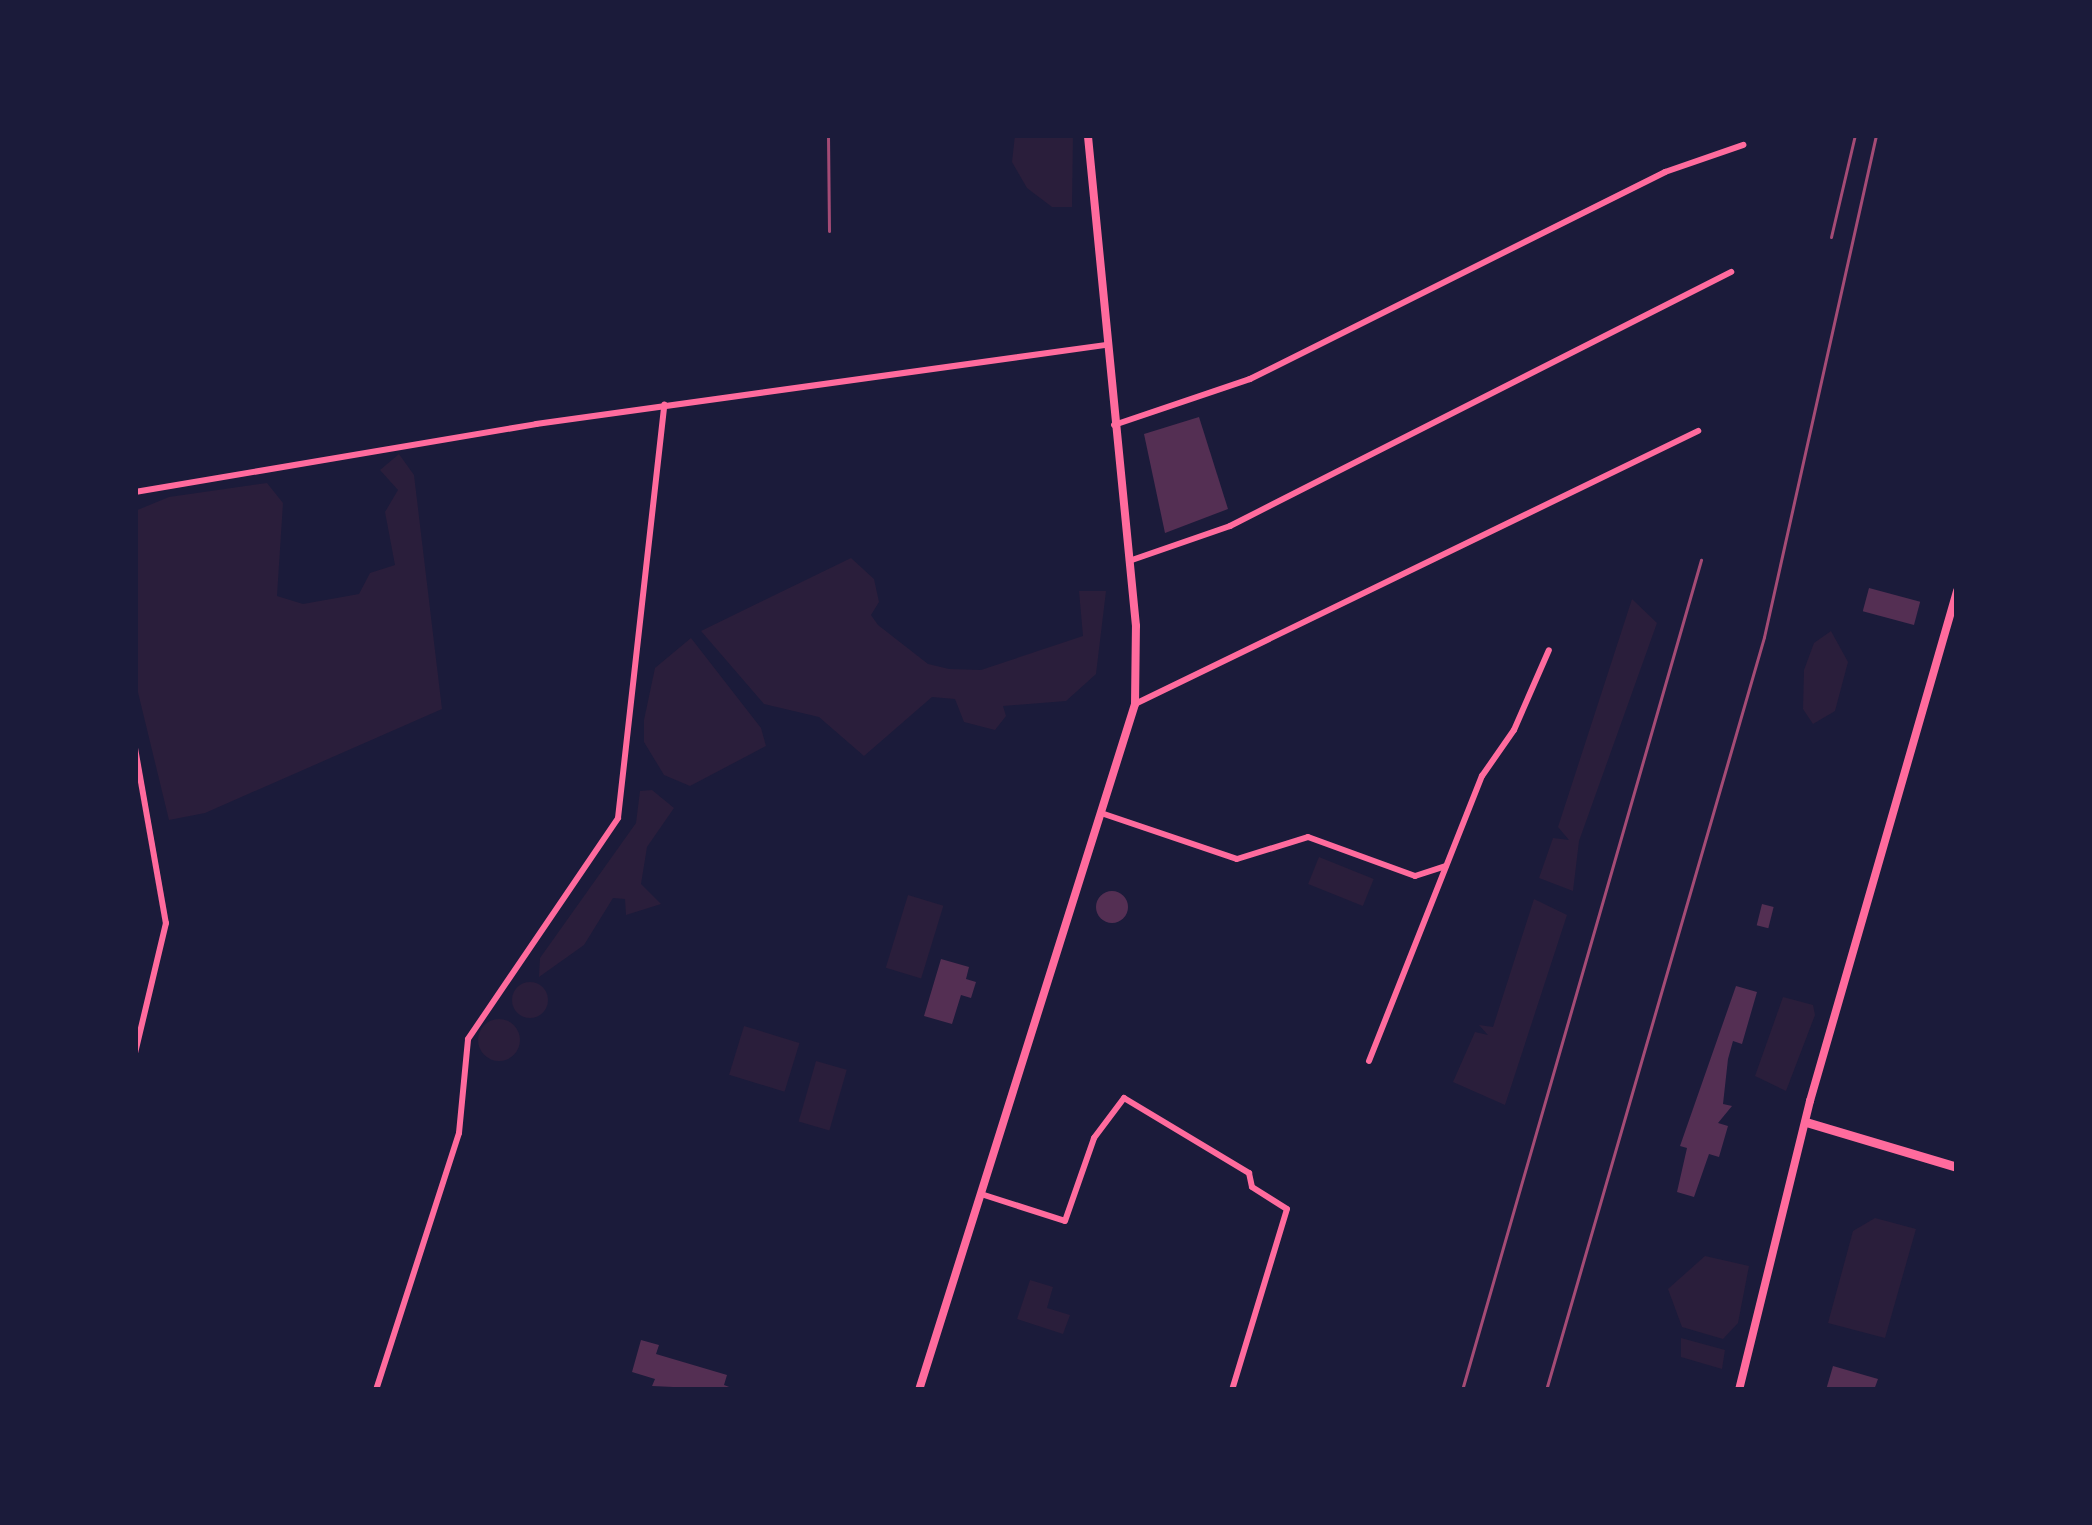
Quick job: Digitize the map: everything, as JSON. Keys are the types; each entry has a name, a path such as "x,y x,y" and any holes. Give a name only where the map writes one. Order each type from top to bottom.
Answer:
{"main road":[{"path":"1806,1122 1957,1167"}],"street":[{"path":"919,1390 1135,704 1128,561 1088,135"},
{"path":"1114,425 1238,385 1665,172 1743,145"},
{"path":"1128,561 1230,526 1731,272"},
{"path":"135,492 664,405 1106,345"},
{"path":"376,1390 459,1132 468,1040 597,859 618,818 664,405"},
{"path":"1135,704 1698,431"},
{"path":"1739,1390 1806,1122 1957,591"},
{"path":"1370,1061 1482,776 1510,736 1549,650"},
{"path":"135,748 166,923 135,1053"},
{"path":"1104,814 1237,860 1309,837 1415,876 1449,862"},
{"path":"981,1193 1065,1221 1094,1138 1124,1098 1250,1173 1252,1187 1287,1209 1232,1390"},
{"path":"317,1390 335,1390"}],"shaded area":[{"path":"1015,135 1073,135 1072,207 1052,207 1027,188 1012,162"},
{"path":"399,454 414,475 442,709 205,813 169,820 135,680 135,511 169,497 267,483 283,503 277,596 303,604 359,594 370,573 395,565 385,512 398,490 380,470"},
{"path":"851,558 874,579 879,602 871,615 878,625 928,664 949,669 981,670 1083,636 1079,591 1106,591 1096,674 1066,701 1003,706 1006,716 995,730 964,722 955,699 932,697 864,756 819,717 764,704 701,631"},
{"path":"1632,599 1657,623 1579,841 1573,891 1539,878 1553,838 1569,840 1558,827"},
{"path":"1831,631 1848,662 1835,711 1813,724 1803,709 1804,670 1814,643"},
{"path":"691,638 761,728 766,746 690,786 664,775 644,742 644,720 655,668"},
{"path":"652,790 674,808 647,847 641,884 661,904 626,915 625,899 613,898 584,945 539,977 540,958 636,823 640,791"},
{"path":"1319,857 1374,879 1363,906 1308,884"},
{"path":"908,895 943,906 921,978 886,968"},
{"path":"1534,899 1567,915 1505,1105 1453,1082 1475,1032 1488,1035 1479,1025 1493,1027"},
{"path":"530,982 543,987 548,1000 543,1013 530,1018 517,1013 512,1000 517,987"},
{"path":"1783,997 1813,1005 1815,1015 1786,1091 1755,1076"},
{"path":"499,1019 514,1025 520,1040 514,1055 499,1061 484,1055 478,1040 484,1025"},
{"path":"744,1026 799,1043 785,1092 729,1075"},
{"path":"816,1061 847,1070 829,1130 799,1122"},
{"path":"1875,1218 1916,1229 1885,1338 1828,1323 1853,1231"},
{"path":"1705,1256 1749,1266 1738,1323 1723,1339 1682,1327 1668,1289"},
{"path":"1030,1280 1053,1287 1047,1308 1070,1315 1063,1334 1017,1319"},
{"path":"1681,1338 1725,1350 1722,1369 1681,1357"}],"building":[{"path":"1199,417 1228,509 1165,533 1144,434"},
{"path":"1869,588 1920,602 1914,625 1863,611"},
{"path":"1112,891 1123,896 1128,907 1123,918 1112,923 1101,918 1096,907 1101,896"},
{"path":"1762,904 1774,907 1768,928 1757,925"},
{"path":"941,959 969,967 966,979 976,982 971,998 961,995 952,1024 924,1016"},
{"path":"1736,986 1757,992 1742,1044 1733,1041 1728,1059 1723,1104 1732,1106 1718,1123 1728,1126 1719,1157 1709,1154 1694,1197 1677,1192 1687,1148 1680,1146"},
{"path":"641,1340 659,1345 656,1354 727,1375 724,1385 737,1390 652,1386 655,1379 632,1372"},
{"path":"1833,1366 1878,1379 1874,1390 1826,1390"}],"railway":[{"path":"828,135 829,231"},
{"path":"1831,237 1855,135"},
{"path":"1546,1390 1764,637 1876,135"},
{"path":"1462,1390 1701,560"}]}
